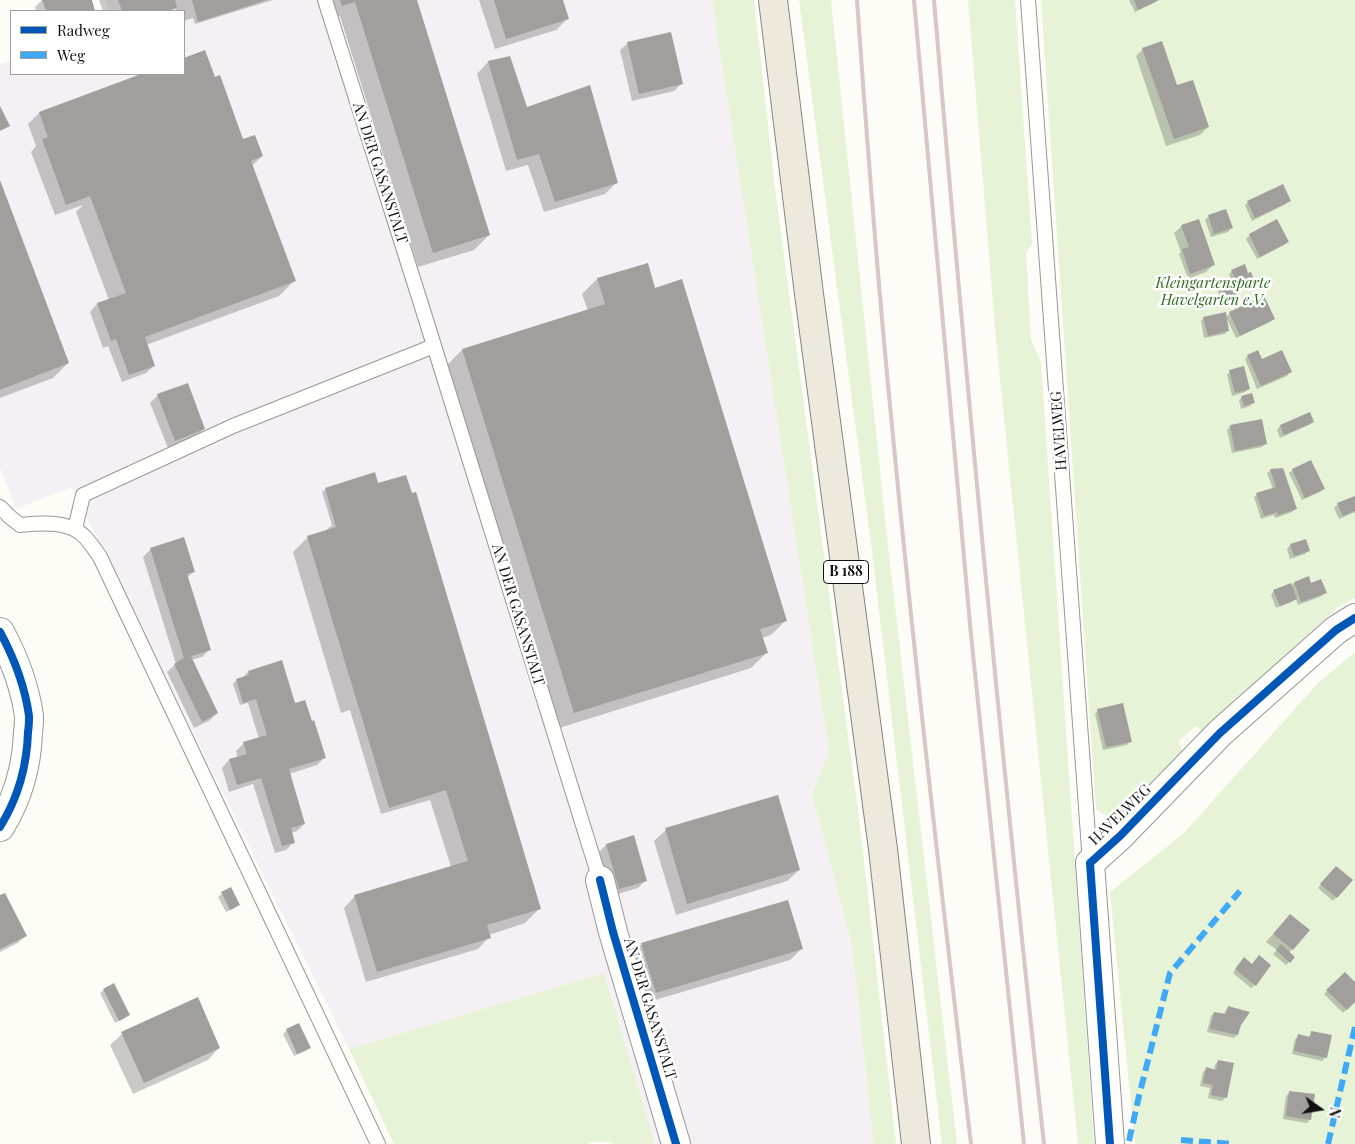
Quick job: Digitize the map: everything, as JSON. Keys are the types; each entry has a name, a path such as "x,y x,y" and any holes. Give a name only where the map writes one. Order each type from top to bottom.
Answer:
{"main road":[{"name":"B 188","path":"773,0 808,284 883,849 916,1144"}],"street":[{"name":"HAVELWEG","path":"1110,1144 1090,863 1120,836 1220,733 1336,630 1355,618"},
{"path":"0,632 22,681 29,717 24,769 18,790 0,827"},
{"name":"AN DER GASANSTALT","path":"600,880 613,932 676,1144"}],"lane":[{"name":"AN DER GASANSTALT","path":"325,0 600,880"},
{"name":"HAVELWEG","path":"1028,0 1090,863"},
{"path":"75,529 83,495 234,426 434,346"},
{"path":"0,507 20,525 48,523 75,529 86,537 100,558 378,1144"}],"shaded area":[{"path":"106,0 712,0 829,752 812,794 852,945 873,1144 655,1144 604,973 349,1049 72,487 16,509 0,468 0,64 10,61 10,75 185,75 185,10 110,10"}],"green space":[{"path":"712,0 754,0 775,188 860,826 896,1144 873,1144 852,945 812,794 829,752"},
{"path":"799,0 831,0 886,528 957,1144 942,1144 872,551"},
{"path":"968,0 1015,0 1032,244 1026,253 1031,339 1041,362 1094,1144 1078,1144 996,339"},
{"name":"Kleingartensparte Havelgarten e.V.","path":"1041,0 1355,0 1355,598 1337,608 1202,731 1196,726 1179,741 1183,752 1141,799 1117,817 1106,815 1096,809"},
{"path":"1355,652 1355,1144 1135,1144 1110,892 1184,833 1317,684"},
{"path":"604,973 655,1144 592,1142 588,1144 394,1144 349,1049"}],"building":[{"path":"42,0 92,0 95,10 46,10"},
{"path":"118,0 175,0 177,8 170,10 122,10"},
{"path":"192,0 267,0 198,22"},
{"path":"340,0 417,0 490,235 433,253 355,2 342,6"},
{"path":"494,0 563,0 569,19 506,39"},
{"path":"1134,0 1159,0 1138,10"},
{"path":"671,32 683,84 639,94 627,42"},
{"path":"1162,41 1177,85 1193,80 1209,127 1174,139 1142,48"},
{"path":"205,50 215,77 220,75 243,139 255,135 263,156 251,161 296,281 145,337 155,366 129,375 116,339 111,341 97,303 126,293 90,196 66,205 42,139 48,137 39,112 138,75 185,75 185,58"},
{"path":"510,56 527,107 590,85 618,183 555,202 539,154 517,160 488,61"},
{"path":"0,106 10,126 0,131"},
{"path":"0,180 69,363 0,390"},
{"path":"1283,184 1291,201 1255,218 1247,201"},
{"path":"1226,209 1233,228 1214,234 1208,215"},
{"path":"1199,219 1215,265 1190,274 1182,249 1189,247 1181,225"},
{"path":"1277,219 1289,242 1260,257 1249,234"},
{"path":"648,263 655,288 682,279 787,621 760,629 768,653 574,713 462,349 605,304 597,278"},
{"path":"1245,264 1248,273 1251,272 1255,282 1234,290 1237,296 1226,300 1220,285 1235,279 1231,270"},
{"path":"1264,296 1275,319 1240,336 1229,312"},
{"path":"1226,312 1229,331 1208,336 1203,317"},
{"path":"1258,350 1262,359 1282,350 1292,372 1261,386 1247,355"},
{"path":"1244,366 1250,389 1235,393 1229,370"},
{"path":"188,383 205,429 175,441 157,394"},
{"path":"1252,393 1255,403 1244,406 1241,396"},
{"path":"1310,412 1314,422 1284,435 1280,425"},
{"path":"1262,419 1267,444 1235,451 1230,425"},
{"path":"1311,460 1325,489 1305,498 1292,469"},
{"path":"1283,468 1297,509 1278,515 1277,512 1264,516 1256,493 1276,487 1270,469"},
{"path":"375,472 378,483 406,475 412,493 416,492 541,909 487,925 491,938 377,972 354,895 468,861 446,790 389,808 307,536 336,527 325,488"},
{"path":"1355,496 1355,511 1343,516 1337,503"},
{"path":"184,537 195,572 187,574 211,650 191,656 218,713 202,722 174,664 184,658 150,548"},
{"path":"1306,539 1310,551 1294,556 1290,544"},
{"path":"1309,576 1311,583 1321,579 1327,593 1301,602 1294,582"},
{"path":"1291,583 1297,599 1280,606 1273,590"},
{"path":"282,660 295,703 305,700 312,721 314,720 326,758 289,769 305,824 291,828 295,843 282,846 261,778 237,785 229,759 247,754 243,742 267,735 256,699 243,703 236,679 249,675 248,671"},
{"path":"1123,703 1132,742 1106,747 1097,709"},
{"path":"778,795 800,870 687,904 665,828"},
{"path":"634,835 647,881 619,889 606,844"},
{"path":"1336,866 1353,880 1337,898 1320,884"},
{"path":"231,887 240,905 230,910 221,892"},
{"path":"5,893 27,936 0,949 0,895"},
{"path":"788,900 803,949 656,993 641,943"},
{"path":"1290,914 1310,930 1293,950 1273,934"},
{"path":"1281,944 1295,957 1290,963 1276,950"},
{"path":"1259,955 1271,965 1256,986 1235,969 1244,957 1252,964"},
{"path":"1345,972 1355,982 1355,1002 1347,1010 1326,990"},
{"path":"114,983 130,1015 119,1021 103,989"},
{"path":"198,997 220,1048 144,1083 121,1032"},
{"path":"1228,1006 1250,1012 1241,1025 1238,1035 1210,1029 1214,1012 1226,1014"},
{"path":"299,1023 311,1048 297,1054 286,1029"},
{"path":"1311,1031 1332,1035 1327,1058 1294,1051 1298,1034 1310,1037"},
{"path":"1218,1060 1234,1063 1227,1098 1211,1095 1213,1085 1203,1083 1206,1067 1216,1070"},
{"path":"1289,1091 1315,1094 1311,1120 1286,1116"}],"railway":[{"path":"857,0 877,266 901,516 971,1144"},
{"path":"914,0 971,635 1024,1144"},
{"path":"934,0 985,572 1044,1144"}],"marked path":[{"path":"1129,1141 1170,973 1240,891"},
{"path":"1328,1144 1355,1027"},
{"path":"1181,1140 1232,1144"}],"cycle path":[{"path":"1110,1144 1090,863 1120,836 1220,733 1336,630 1355,618"},
{"path":"0,632 18,673 25,694 29,716 26,757 17,793 0,827"},
{"path":"600,880 613,932 676,1144"}]}
